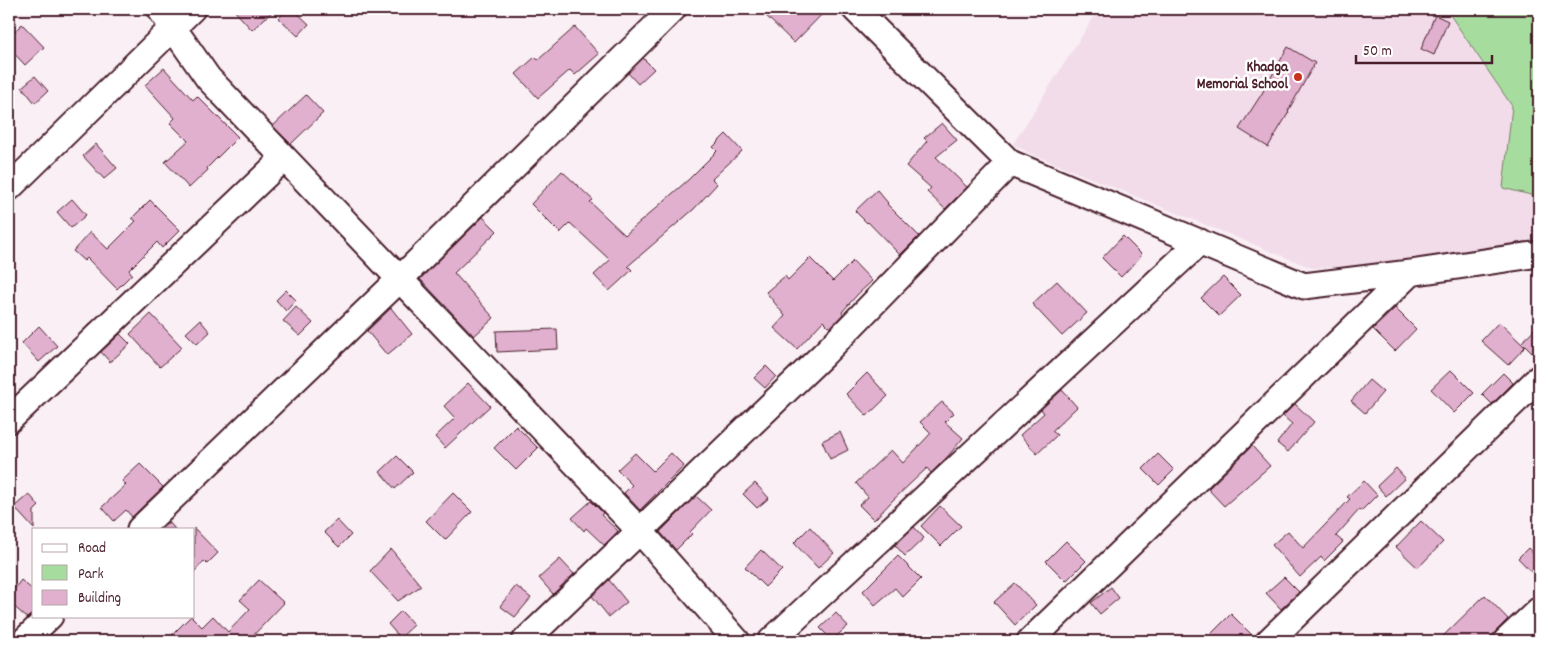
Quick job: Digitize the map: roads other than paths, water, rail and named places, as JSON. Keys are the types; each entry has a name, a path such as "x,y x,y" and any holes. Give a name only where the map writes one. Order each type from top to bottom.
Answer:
{"street":[{"path":"9,188 167,18 192,9"},
{"path":"141,528 400,279 673,9"},
{"path":"855,9 1010,163 1304,286 1539,254"},
{"path":"167,18 208,78 640,531 737,641"},
{"path":"9,420 284,158"},
{"path":"525,641 823,355 1010,163"},
{"path":"772,641 1200,242"},
{"path":"1030,641 1410,273"},
{"path":"1269,641 1539,378"},
{"path":"1506,641 1539,610"},
{"path":"24,641 48,618"}],"place":[{"name":"Khadga Memorial School","path":"1298,77"}]}
